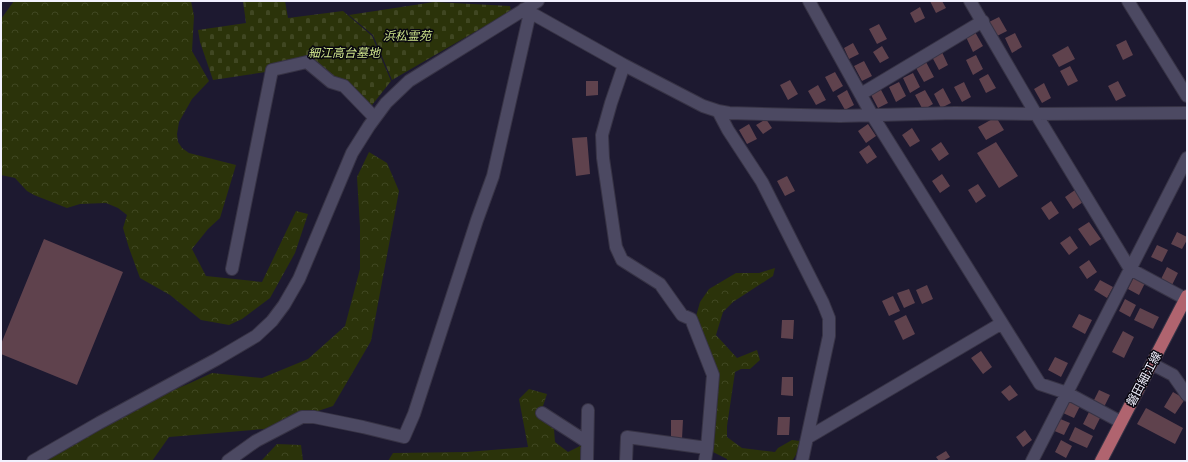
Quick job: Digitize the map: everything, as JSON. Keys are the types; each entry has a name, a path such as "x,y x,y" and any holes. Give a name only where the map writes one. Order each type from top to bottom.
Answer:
{"main road":[{"name":"磐田細江線","path":"1100,461 1186,297"}],"street":[{"path":"33,461 256,336 272,321 284,305 299,279 352,153 386,103 409,80 538,1"},
{"path":"809,1 872,115 1040,384 1067,394 1121,422"},
{"path":"970,1 1036,114 1130,269 1186,297"},
{"path":"1128,1 1187,96"},
{"path":"524,9 624,65 703,106 718,111 737,114 840,116 955,113 1187,113"},
{"path":"228,461 256,441 302,418 314,417 404,437 414,414 477,220 493,176 529,17 524,9"},
{"path":"861,94 982,21"},
{"path":"232,269 272,70 306,62 330,82 344,86 375,118"},
{"path":"624,65 602,135 603,158 616,247 622,260 660,284 682,315 691,320 713,375 705,461"},
{"path":"718,111 728,130 762,182 823,303 829,318 829,336 802,461"},
{"path":"1032,461 1187,158"},
{"path":"807,438 1002,323"},
{"path":"1152,364 1173,375 1187,395"},
{"path":"587,461 588,410"},
{"path":"542,413 587,442"},
{"path":"626,461 627,437 707,448"}],"green space":[{"path":"14,1 191,1 194,16 192,51 209,81 192,99 179,122 177,134 178,142 182,148 189,153 236,165 220,218 208,229 192,249 206,276 262,282 296,211 308,214 295,253 270,298 242,319 229,325 201,320 170,295 140,278 123,228 127,215 118,208 106,203 80,204 67,208 27,191 15,178 1,175 1,19"},
{"name":"細江高台墓地","path":"243,1 285,1 288,18 343,11 372,36 391,81 365,114 342,86 311,65 213,80 200,42 198,30 246,23"},
{"name":"浜松霊苑","path":"434,2 510,6 511,11 392,80 373,35 349,15"},
{"path":"369,152 387,163 399,191 371,341 333,406 264,429 169,437 152,461 29,461 110,416 212,373 262,378 308,359 345,326 360,269 360,227 357,177"},
{"path":"775,268 773,276 733,302 723,312 716,335 737,358 757,350 760,360 750,369 741,369 735,372 727,426 727,437 742,448 775,452 778,448 792,440 800,441 796,455 792,461 727,461 727,459 709,450 712,425 715,363 695,320 700,302 709,289 736,273 759,273"},
{"path":"529,389 547,394 539,418 554,429 555,442 568,452 582,445 582,461 388,461 393,453 467,452 528,447 519,399"},
{"path":"277,444 301,445 303,461 261,461"}],"building":[{"path":"930,1 942,1 946,8 936,13"},
{"path":"920,7 925,18 915,23 910,13"},
{"path":"999,17 1007,31 997,36 989,22"},
{"path":"879,24 887,39 877,44 869,29"},
{"path":"975,32 983,46 973,52 966,37"},
{"path":"1015,33 1022,47 1012,53 1005,38"},
{"path":"1126,40 1133,55 1123,60 1116,45"},
{"path":"853,43 859,54 849,59 844,48"},
{"path":"882,46 889,58 880,63 873,52"},
{"path":"1068,46 1075,59 1059,67 1052,55"},
{"path":"941,50 948,65 939,70 931,55"},
{"path":"976,55 983,69 973,75 966,60"},
{"path":"864,61 872,76 862,81 854,66"},
{"path":"926,62 934,77 924,82 916,68"},
{"path":"1070,66 1078,81 1068,86 1060,71"},
{"path":"835,72 843,86 833,92 825,77"},
{"path":"913,73 920,87 910,93 903,78"},
{"path":"988,74 996,88 986,93 979,79"},
{"path":"790,80 798,94 788,100 780,85"},
{"path":"586,81 598,81 598,95 586,96"},
{"path":"1118,81 1126,96 1116,101 1108,86"},
{"path":"899,82 906,96 896,102 889,87"},
{"path":"964,82 971,97 962,102 954,87"},
{"path":"1044,83 1051,98 1042,103 1034,89"},
{"path":"818,85 826,100 816,105 808,91"},
{"path":"880,88 888,103 878,108 870,93"},
{"path":"943,88 951,103 941,108 934,94"},
{"path":"847,90 854,105 845,110 837,96"},
{"path":"925,90 933,104 923,110 915,95"},
{"path":"996,117 1004,130 986,140 978,127"},
{"path":"766,119 772,128 763,134 756,125"},
{"path":"749,124 757,139 747,144 739,130"},
{"path":"868,124 876,136 866,143 858,131"},
{"path":"912,128 920,141 910,147 902,135"},
{"path":"587,137 590,174 576,176 572,138"},
{"path":"941,142 949,154 939,161 931,149"},
{"path":"996,142 1018,176 999,188 977,153"},
{"path":"869,145 877,157 867,164 859,152"},
{"path":"942,174 950,186 940,193 932,181"},
{"path":"787,176 795,191 785,196 777,181"},
{"path":"978,184 986,196 976,203 968,190"},
{"path":"1075,190 1083,202 1073,209 1065,197"},
{"path":"1051,201 1059,213 1049,220 1041,208"},
{"path":"1089,222 1101,239 1090,246 1078,229"},
{"path":"1177,232 1187,237 1182,249 1171,244"},
{"path":"1070,236 1078,248 1069,255 1060,243"},
{"path":"44,239 123,272 77,385 1,354 1,344"},
{"path":"1157,245 1168,250 1162,262 1151,257"},
{"path":"1089,260 1097,272 1087,279 1079,267"},
{"path":"1167,267 1178,273 1172,285 1161,279"},
{"path":"1134,277 1145,283 1139,295 1128,289"},
{"path":"1100,280 1113,287 1107,298 1094,290"},
{"path":"927,285 933,299 922,304 916,290"},
{"path":"909,289 915,303 904,308 897,293"},
{"path":"893,296 900,311 889,316 882,301"},
{"path":"1125,299 1136,305 1130,317 1119,311"},
{"path":"1140,308 1159,317 1153,329 1134,320"},
{"path":"1079,314 1092,320 1085,334 1072,327"},
{"path":"906,315 915,334 903,340 894,321"},
{"path":"782,320 794,320 793,339 781,338"},
{"path":"1123,331 1134,337 1124,358 1112,352"},
{"path":"981,351 992,367 983,374 971,358"},
{"path":"1055,357 1068,363 1061,377 1048,370"},
{"path":"782,377 793,377 793,396 781,395"},
{"path":"1010,385 1018,395 1009,401 1001,392"},
{"path":"1099,390 1110,395 1104,407 1093,402"},
{"path":"1173,392 1185,399 1175,414 1164,407"},
{"path":"1069,401 1080,406 1074,418 1063,413"},
{"path":"1146,408 1183,428 1175,444 1137,424"},
{"path":"1089,412 1100,418 1094,430 1083,424"},
{"path":"778,417 790,417 789,435 777,435"},
{"path":"1058,418 1070,423 1064,435 1052,430"},
{"path":"671,420 683,420 682,439 671,438"},
{"path":"1075,427 1093,436 1087,448 1069,440"},
{"path":"1025,430 1032,440 1023,447 1016,437"},
{"path":"1061,440 1072,446 1066,458 1055,452"},
{"path":"946,451 950,457 943,461 939,461 936,457"}]}
